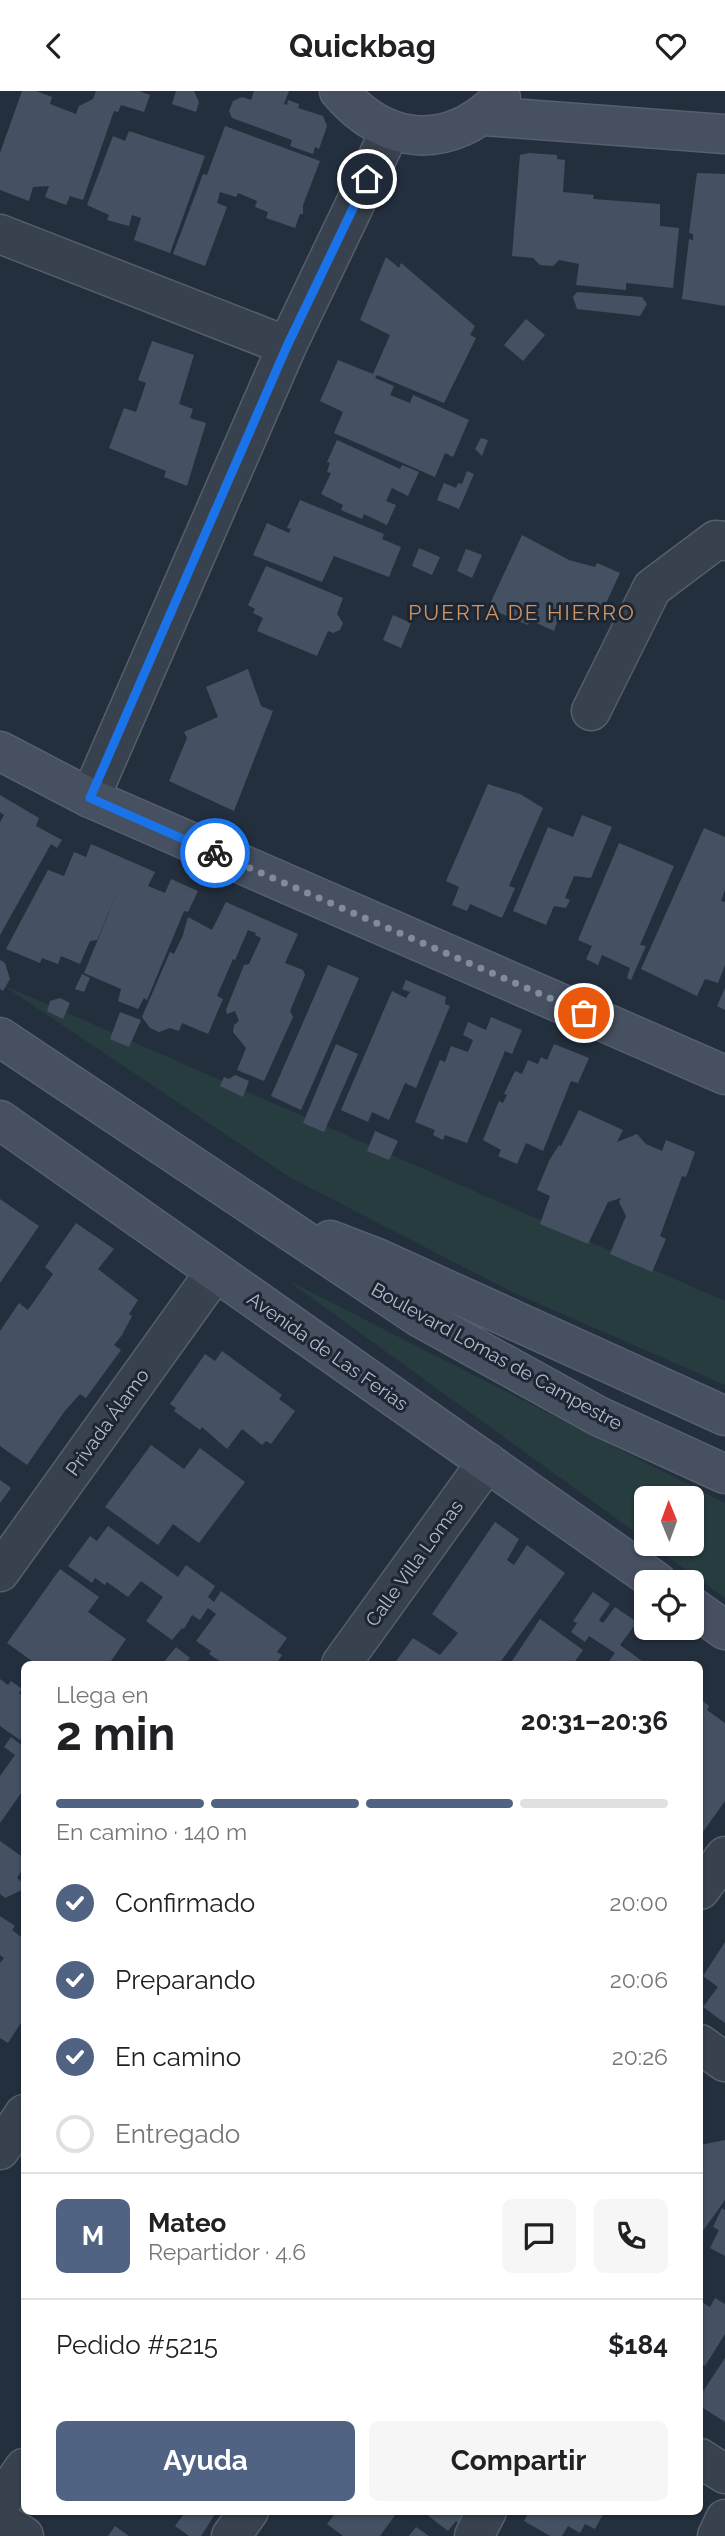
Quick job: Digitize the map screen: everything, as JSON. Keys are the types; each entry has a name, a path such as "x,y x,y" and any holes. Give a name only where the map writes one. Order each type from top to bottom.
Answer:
{"main road":[{"path":"339,91 361,115 390,131 423,136 455,131 495,104 725,134"},
{"path":"0,751 90,798 725,1075"},
{"name":"Boulevard Lomas de Campestre","path":"0,1037 419,1317 598,1416 725,1474"},
{"name":"Avenida de Las Ferias","path":"0,1120 640,1570"},
{"name":"Boulevard Lomas de Campestre","path":"279,1221 377,1258 725,1416"},
{"path":"704,1615 725,1630"}],"street":[{"path":"90,798 287,346 390,131"},
{"path":"0,234 287,346"},
{"path":"591,711 652,588 716,540 725,541"},
{"name":"Privada Álamo","path":"0,1572 215,1272"},
{"name":"Calle Villa Lomas","path":"343,1661 487,1462"},
{"path":"703,1886 725,1856"},
{"path":"703,2046 725,2062"},
{"path":"0,2150 21,2118"},
{"path":"703,2460 725,2474"},
{"path":"0,2503 21,2472"},
{"path":"231,2536 246,2515"},
{"path":"474,2536 485,2515"},
{"path":"716,2536 725,2519"},
{"path":"0,2521 24,2536"}],"green space":[{"path":"1,984 725,1301 725,1385 512,1292 291,1178"},
{"path":"287,1280 692,1486 634,1486 634,1531"},
{"path":"704,1492 725,1503 725,1598 704,1583 704,1570 686,1570 667,1556 704,1556"}],"building":[{"path":"22,91 36,91 52,97 50,104 76,114 79,106 93,99 96,91 139,91 150,95 144,112 121,105 118,112 114,111 83,200 70,196 66,205 45,197 49,186 33,187 29,201 0,190 0,153"},
{"path":"176,91 194,91 199,102 196,112 172,104"},
{"path":"254,91 289,91 284,104 287,105 288,100 299,104 298,108 323,116 327,126 319,149 315,147 313,154 290,146 292,140 232,118 229,111 233,101 242,97 251,100"},
{"path":"225,126 320,161 303,205 303,214 300,214 295,228 266,218 268,212 255,207 257,201 238,193 236,197 220,192 217,203 227,207 205,266 173,254 203,174 207,175"},
{"path":"129,131 205,156 170,253 134,240 141,218 132,215 129,226 107,220 109,215 87,205 113,136 125,141"},
{"path":"520,155 557,155 557,159 565,160 563,192 594,195 593,199 660,204 660,226 679,228 673,288 626,283 626,290 576,285 579,264 559,260 553,266 540,265 533,258 512,256"},
{"path":"697,173 725,174 725,306 682,299 689,239 693,240 693,234 689,233"},
{"path":"386,257 399,268 401,263 475,326 470,335 476,338 444,403 377,375 375,378 394,386 390,395 410,403 413,395 469,420 453,457 445,453 435,477 334,433 343,412 320,401 338,360 373,374 390,335 360,320"},
{"path":"577,292 642,297 647,304 640,316 577,309 573,297"},
{"path":"526,319 545,335 523,361 504,345"},
{"path":"152,341 194,355 179,404 193,409 190,418 206,423 187,486 164,477 166,471 109,448 124,408 136,412 146,383 138,380"},
{"path":"481,438 488,440 482,456 475,449"},
{"path":"337,440 400,469 402,465 419,472 408,496 392,488 386,501 396,505 387,525 364,514 362,519 341,510 343,505 321,494 331,473 327,472 330,463 327,462"},
{"path":"467,471 474,474 459,509 437,500 444,483 456,488 458,483 462,484"},
{"path":"300,500 384,534 382,539 401,547 389,577 334,556 322,582 253,555 267,523 289,533 291,529 287,528"},
{"path":"522,535 569,560 595,567 597,563 620,573 602,612 590,607 585,618 562,608 554,631 530,620 528,625 488,608"},
{"path":"419,548 440,557 432,575 412,566"},
{"path":"466,549 482,555 472,578 457,571"},
{"path":"266,566 343,598 337,614 343,623 340,630 333,633 328,631 317,656 257,631 263,618 253,613 255,609 248,605"},
{"path":"393,615 411,623 401,648 383,640"},
{"path":"248,669 261,706 273,711 234,811 169,781 187,738 184,732 218,717 206,687"},
{"path":"488,784 520,794 543,808 509,886 515,888 502,918 470,904 467,911 452,905 459,887 446,881"},
{"path":"0,795 39,818 36,826 62,840 57,848 51,844 0,935 0,822 4,815 0,812"},
{"path":"582,815 612,827 591,878 574,876 565,898 570,900 566,908 554,906 546,925 513,911 548,827 573,837"},
{"path":"704,828 725,837 725,890 721,901 725,902 725,965 718,983 705,979 697,996 641,969"},
{"path":"619,843 674,866 640,945 646,946 631,980 627,978 630,968 602,955 598,965 586,959 592,946 578,940"},
{"path":"91,844 155,872 148,886 165,893 171,879 198,891 188,912 184,911 147,1000 144,998 138,1009 118,1001 121,989 84,973 120,886 97,940 90,941 80,964 61,956 58,964 42,958 40,963 6,949 48,870 64,876 74,852 86,857"},
{"path":"226,902 298,934 285,963 303,970 305,975 290,1011 293,1017 264,1081 237,1070 246,1048 233,1032 234,1025 239,1021 235,1011 227,1014 226,1010 244,965 249,964 261,938 255,935 256,933 248,930 235,960 233,959 217,996 223,999 208,1034 182,1023 179,1031 170,1028 159,1032 150,1028 142,1017 170,952 174,954 183,935 188,917 212,930"},
{"path":"0,960 5,963 10,979 3,991 0,989"},
{"path":"328,965 359,978 301,1110 271,1096"},
{"path":"82,974 90,978 84,992 75,989"},
{"path":"406,980 446,997 445,1004 450,1006 416,1088 405,1083 389,1120 372,1112 368,1122 341,1110 392,991 406,998 410,992 402,989"},
{"path":"725,988 725,1010 717,1006"},
{"path":"60,998 70,1003 63,1019 47,1011 50,1001"},
{"path":"120,1012 141,1020 129,1047 110,1039"},
{"path":"491,1017 522,1030 512,1054 505,1051 467,1143 445,1135 443,1140 433,1135 435,1130 415,1122 440,1060 445,1062 451,1046 468,1052 473,1040 463,1035 468,1022 486,1030"},
{"path":"336,1044 358,1054 324,1132 303,1123"},
{"path":"554,1044 589,1058 578,1083 571,1081 543,1151 526,1143 517,1164 498,1156 501,1150 483,1140 499,1101 503,1103 507,1095 504,1094 515,1071 522,1074 528,1060 538,1064 541,1057 547,1060"},
{"path":"235,1075 249,1081 243,1097 220,1086 224,1077 229,1079"},
{"path":"579,1110 623,1130 617,1142 637,1134 646,1144 662,1151 666,1140 695,1152 686,1177 682,1176 660,1236 666,1239 652,1272 610,1254 626,1216 619,1202 621,1198 608,1202 588,1244 540,1224 550,1196 537,1190 549,1161 559,1145 561,1146"},
{"path":"375,1131 398,1141 389,1160 367,1151"},
{"path":"0,1199 39,1226 0,1283"},
{"path":"76,1223 114,1249 98,1269 138,1300 129,1314 132,1316 122,1335 114,1345 121,1350 86,1398 80,1394 64,1412 27,1465 0,1446 0,1331 19,1303 28,1310 53,1274 45,1267"},
{"path":"222,1351 282,1395 279,1399 295,1411 271,1444 266,1441 262,1445 242,1429 227,1449 202,1427 200,1430 174,1411 176,1408 170,1404 205,1354 215,1361"},
{"path":"151,1445 184,1469 200,1448 245,1482 199,1543 173,1524 158,1545 105,1507"},
{"path":"0,1480 11,1488 0,1503"},
{"path":"495,1522 519,1539 507,1560 514,1565 527,1545 565,1573 501,1661 396,1661 413,1638 440,1655 458,1633 432,1614"},
{"path":"108,1526 178,1577 186,1565 215,1586 208,1597 214,1602 221,1591 287,1638 277,1652 282,1655 278,1661 220,1661 209,1654 211,1651 196,1641 216,1614 208,1608 200,1620 192,1615 184,1629 172,1640 146,1621 163,1597 141,1581 128,1597 107,1582 105,1585 95,1578 92,1583 68,1566 90,1536 97,1541"},
{"path":"60,1569 99,1597 88,1612 126,1639 111,1661 32,1661 7,1643"},
{"path":"593,1592 610,1604 599,1620 603,1623 615,1607 634,1620 634,1626 620,1645 642,1661 609,1661 615,1653 589,1636 585,1642 571,1632 577,1623 573,1621"},
{"path":"540,1619 583,1650 575,1661 512,1661"},
{"path":"176,1647 190,1658 188,1661 164,1661"},
{"path":"0,1679 8,1685 11,1681 21,1688 20,1740 0,1726"},
{"path":"703,1701 709,1706 707,1710 725,1723 725,1801 703,1832"},
{"path":"11,1737 21,1745 21,1793 0,1823 0,1776 15,1755 4,1747"},
{"path":"0,1841 21,1856 21,1872 17,1878 21,1881 21,1890 5,1898 0,1894"},
{"path":"0,1916 15,1926 12,1930 21,1937 21,2023 8,2043 0,2038 0,1963 4,1958 0,1955"},
{"path":"725,1942 725,2023 703,2007 718,1987 703,1976"},
{"path":"725,2140 725,2200 703,2231 703,2144"},
{"path":"722,2208 725,2210 725,2256 710,2248 719,2230 713,2227"},
{"path":"715,2298 725,2304 725,2334 705,2366 703,2303 710,2307"},
{"path":"725,2358 725,2422 703,2408 703,2391"},
{"path":"183,2515 214,2515 201,2536 189,2536 175,2526"},
{"path":"334,2515 395,2515 380,2536 343,2536 327,2524"},
{"path":"427,2515 469,2516 461,2526 456,2521 448,2531"},
{"path":"527,2515 603,2515 595,2529 585,2524 580,2533 568,2526 562,2536 550,2536 524,2521"},
{"path":"115,2526 129,2536 108,2536"},
{"path":"416,2527 429,2536 409,2536"}],"way so far":[{"path":"215,853 584,1013"}],"district":[{"name":"PUERTA DE HIERRO","path":"522,613"}],"route":[{"path":"215,853 90,798 287,346 367,179"}]}
